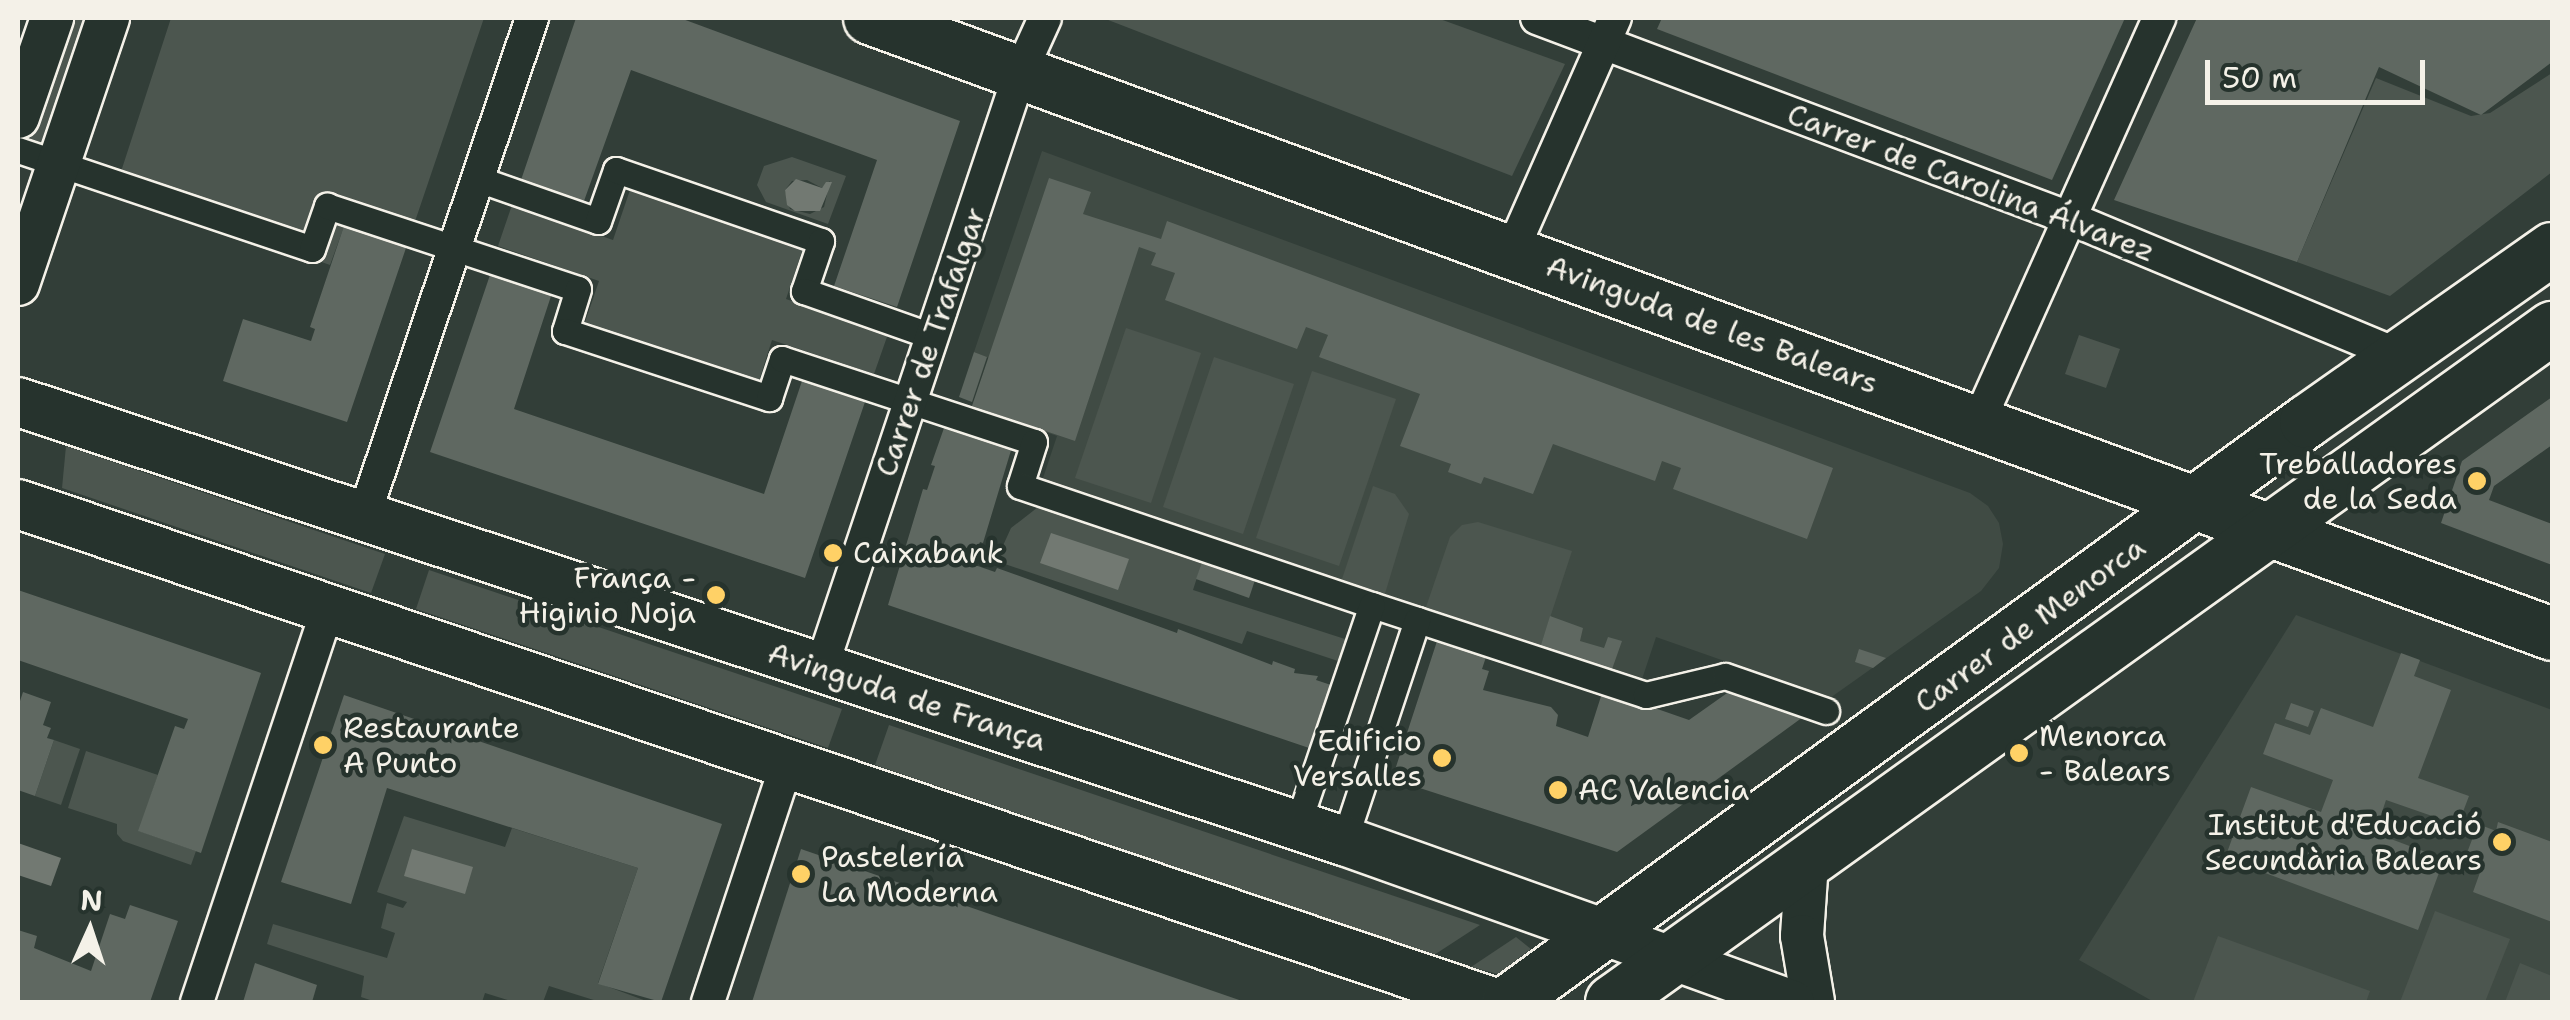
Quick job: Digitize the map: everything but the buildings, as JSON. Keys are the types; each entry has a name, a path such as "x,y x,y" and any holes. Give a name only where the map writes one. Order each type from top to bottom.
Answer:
{"main road":[{"name":"Avinguda de les Balears","path":"870,18 2552,634"},
{"name":"Carrer de Menorca","path":"1508,1002 2552,249"},
{"name":"Carrer de Menorca","path":"1612,1002 2552,328"},
{"name":"Avinguda de França","path":"18,402 1344,841 1602,932"},
{"path":"18,504 1493,1002"}],"street":[{"path":"18,117 52,18"},
{"path":"18,284 37,157 108,18"},
{"path":"364,516 532,18"},
{"name":"Carrer de Trafalgar","path":"821,669 1020,73 1045,18"},
{"name":"Carrer de Carolina Álvarez","path":"1537,18 1609,30 2401,356"},
{"path":"1978,423 2159,18"},
{"path":"1512,251 1609,30"},
{"path":"37,157 312,249 327,206 578,289 565,331 769,398 782,359 1034,442 1020,486 1372,605 1646,695 1726,676 1826,711"},
{"path":"478,180 598,222 616,170 635,176 821,241 804,292 932,336"},
{"path":"1297,826 1372,605"},
{"path":"197,1002 328,609"},
{"path":"1344,841 1417,620"},
{"path":"708,1002 786,766"},
{"path":"1807,862 1802,936 1813,1002"},
{"name":"Avinguda de França","path":"1602,932 1670,960 1794,1002"}],"shaded area":[{"path":"71,18 85,18 40,151 28,146"},
{"path":"171,18 484,18 407,245 345,224 330,265 115,190"},
{"path":"1103,18 1437,18 1565,64 1512,176"},
{"path":"2552,73 2552,172 2390,296 2297,262 2376,78 2471,116 2490,113"},
{"path":"1042,151 1970,493 1988,506 1999,523 2003,544 1999,568 1981,591 1830,698 1656,637 1641,682 1042,481 1057,436 972,406 989,358 974,352"},
{"path":"792,157 846,176 828,224 766,202 757,185 764,166","holes":["807,180 822,188 830,181 824,207 810,214 790,209 785,190 792,181"]},
{"path":"796,179 822,188 826,182 832,182 820,211 795,211 787,205 785,190"},
{"path":"631,187 804,245 786,299 888,334 874,374 772,340 757,387 583,328 599,281 498,246 512,205 613,240"},
{"path":"1126,328 1201,353 1151,503 1075,478"},
{"path":"2079,335 2120,349 2106,388 2065,374"},
{"path":"1214,357 1294,384 1243,534 1163,507"},
{"path":"1312,371 1396,399 1339,566 1256,538"},
{"path":"66,446 385,554 371,593 62,488"},
{"path":"1373,486 1395,494 1409,514 1384,597 1341,582"},
{"path":"1042,504 1203,559 1193,590 1348,640 1341,662 1247,631 1242,644 996,561 1011,528"},
{"path":"1478,522 1572,551 1540,648 1425,610 1450,537 1462,525"},
{"path":"1051,533 1129,559 1118,590 1040,563"},
{"path":"429,570 842,709 828,748 416,609"},
{"path":"2296,615 2552,710 2552,1002 2154,1002 2079,960"},
{"path":"889,725 1480,925 1434,955 875,765"},
{"path":"54,740 80,749 61,805 35,796"},
{"path":"86,751 158,775 139,831 196,851 191,865 123,841 117,834 117,824 68,808"},
{"path":"404,816 505,847 512,828 638,868 598,983 649,1002 600,1002 549,986 543,1002 514,1002 485,993 482,1002 376,1002 361,997 364,976 267,944 273,924 387,958 395,933 381,928 387,903 403,908 407,902 377,892"},
{"path":"18,843 61,858 51,886 18,875"},
{"path":"412,849 473,867 465,894 404,876"},
{"path":"2435,911 2510,939 2485,1002 2400,1002"},
{"path":"2218,936 2370,991 2366,1002 2193,1002"},
{"path":"1516,937 1531,949 1498,974 1471,967"},
{"path":"2520,963 2552,976 2552,1002 2505,1002"}],"place":[{"name":"Treballadores de la Seda","path":"2477,481"},
{"name":"Caixabank","path":"833,553"},
{"name":"França - Higinio Noja","path":"716,595"},
{"name":"Restaurante A Punto","path":"323,745"},
{"name":"Menorca - Balears","path":"2019,753"},
{"name":"Edificio Versalles","path":"1442,758"},
{"name":"AC Valencia","path":"1558,790"},
{"name":"Institut d'Educació Secundària Balears","path":"2502,842"},
{"name":"Pastelería La Moderna","path":"801,874"}]}
